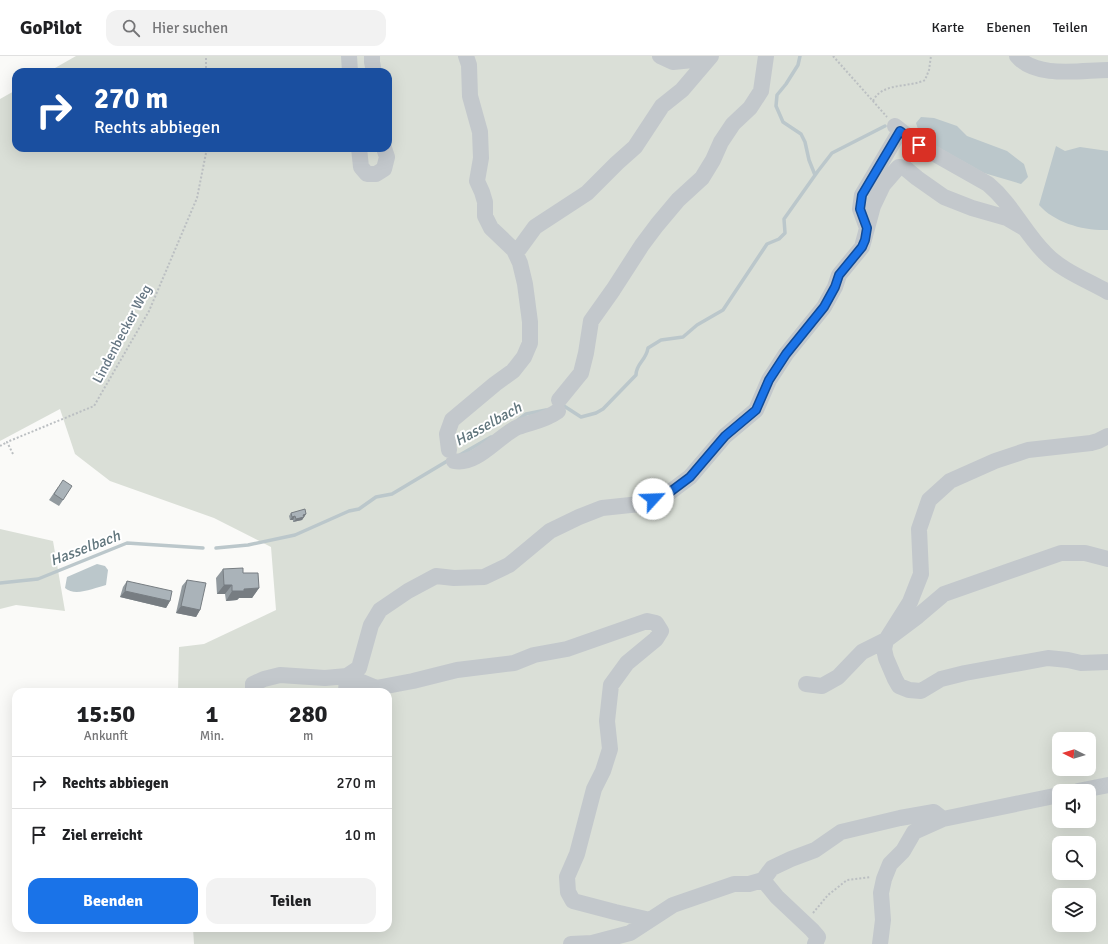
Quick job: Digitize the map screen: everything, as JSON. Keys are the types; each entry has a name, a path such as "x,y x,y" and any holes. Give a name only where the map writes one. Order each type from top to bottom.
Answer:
{"lane":[{"path":"349,56 350,68"},
{"path":"372,56 373,68"},
{"path":"466,56 470,96 480,132 481,158 477,181 485,202 485,216 491,228 514,250 520,263 525,284 530,322 530,343 524,357 513,371 452,420 447,434 451,456 459,462 469,461 517,428 551,417 581,373 591,321 642,245 678,200 702,178 713,160 720,142 733,124 750,108 761,91 766,56"},
{"path":"660,56 673,62 693,60 710,56"},
{"path":"514,250 519,249 535,227 588,193 617,162 635,147 662,106 682,90 710,56"},
{"path":"1017,56 1022,62 1052,71 1108,70"},
{"path":"867,228 860,209 862,195 897,128 919,145 988,184 998,192 1010,206 1024,228 1046,255 1108,292"},
{"path":"359,152 361,167 367,174 376,174 384,169 387,157 385,152"},
{"path":"347,676 359,668 370,625 380,610 408,590 436,576 454,578 484,577 509,565 550,532 579,517 602,508 640,504 666,495 690,477 725,436 756,410 769,380 786,354 824,307 835,287 839,275 862,247 873,206 883,185 899,167 902,167 944,197 972,208 1007,218 1024,228"},
{"path":"1108,436 1090,443 1028,450 995,461 950,481 929,500 919,529 921,574 910,602 886,640 884,649 894,679 899,686 909,690 921,691 941,679 965,673 1048,658 1080,663 1108,662"},
{"path":"806,684 822,686 838,677 862,652 886,640 944,594 1061,552 1085,554 1108,559"},
{"path":"253,688 253,684 264,679 280,675 325,678 347,676 376,688 457,670 514,663 534,655 567,649 647,621 656,622 660,631 656,639 627,663 612,685 607,721 610,749 603,771 594,788 577,854 567,877 568,892 573,901 650,920"},
{"path":"346,688 347,676"},
{"path":"1096,787 1108,785"},
{"path":"880,944 883,920 881,894 884,879 890,864 903,851 914,832 943,819 1052,796"},
{"path":"571,944 592,943 630,934 673,905 734,884 749,884 763,880 772,868 815,850 841,832 900,818 934,812 943,819"},
{"path":"763,880 777,897 818,937 815,944"}],"path":[{"path":"206,56 206,68"},
{"path":"833,56 897,128"},
{"path":"873,101 876,94 891,87 917,84 925,80 929,70 931,56"},
{"name":"Lindenbecker Weg","path":"0,446 94,406 149,311 197,198 206,152"},
{"path":"7,442 13,454"},
{"path":"805,923 828,895 847,880 869,877 884,879"}],"shaded area":[{"path":"76,56 1108,56 1108,944 194,944 193,932 392,932 392,688 178,688 179,647 204,644 276,610 271,547 214,518 110,481 75,454 60,409 0,441 0,99 12,92 12,152 392,152 392,68 55,68"},
{"path":"921,117 934,118 957,126 967,136 1007,151 1024,164 1028,177 1021,184 984,173 929,142 919,132 916,123"},
{"path":"1056,146 1065,151 1080,147 1108,151 1108,230 1089,229 1070,225 1053,217 1039,205"},
{"path":"0,529 53,541 65,611 16,605 0,609"},
{"path":"97,564 105,566 108,570 106,585 79,592 69,591 65,588 67,577"}],"building":[{"path":"63,480 72,486 63,500 54,494"},
{"path":"305,509 306,514 303,515 304,517 296,519 295,516 292,517 291,513"},
{"path":"243,568 243,573 258,573 259,588 244,589 244,591 232,591 232,585 224,585 223,569"},
{"path":"187,580 206,583 200,610 181,606"},
{"path":"127,581 172,591 170,601 125,591"}],"waterway":[{"name":"Hasselbach","path":"800,56 798,65 777,95 776,106 783,122 801,134 805,142 809,160 815,175"},
{"name":"Hasselbach","path":"561,406 564,406 581,417 596,413 603,409 636,375 636,371 648,348 661,340 683,337 697,325 723,310 767,244 779,239 785,233 784,219 832,153 885,126"},
{"name":"Hasselbach","path":"518,420 526,414 546,410"},
{"name":"Hasselbach","path":"458,456 491,437"},
{"name":"Hasselbach","path":"216,548 248,545 295,535 349,511 359,509 376,497 392,494 449,460"},
{"name":"Hasselbach","path":"0,583 38,579 127,543 203,548"}],"route":[{"path":"653,499 666,495 690,477 725,436 756,410 769,380 786,354 824,307 835,287 839,275 862,247 867,228 860,209 860,200 864,190 881,161 900,131 919,145"}]}
